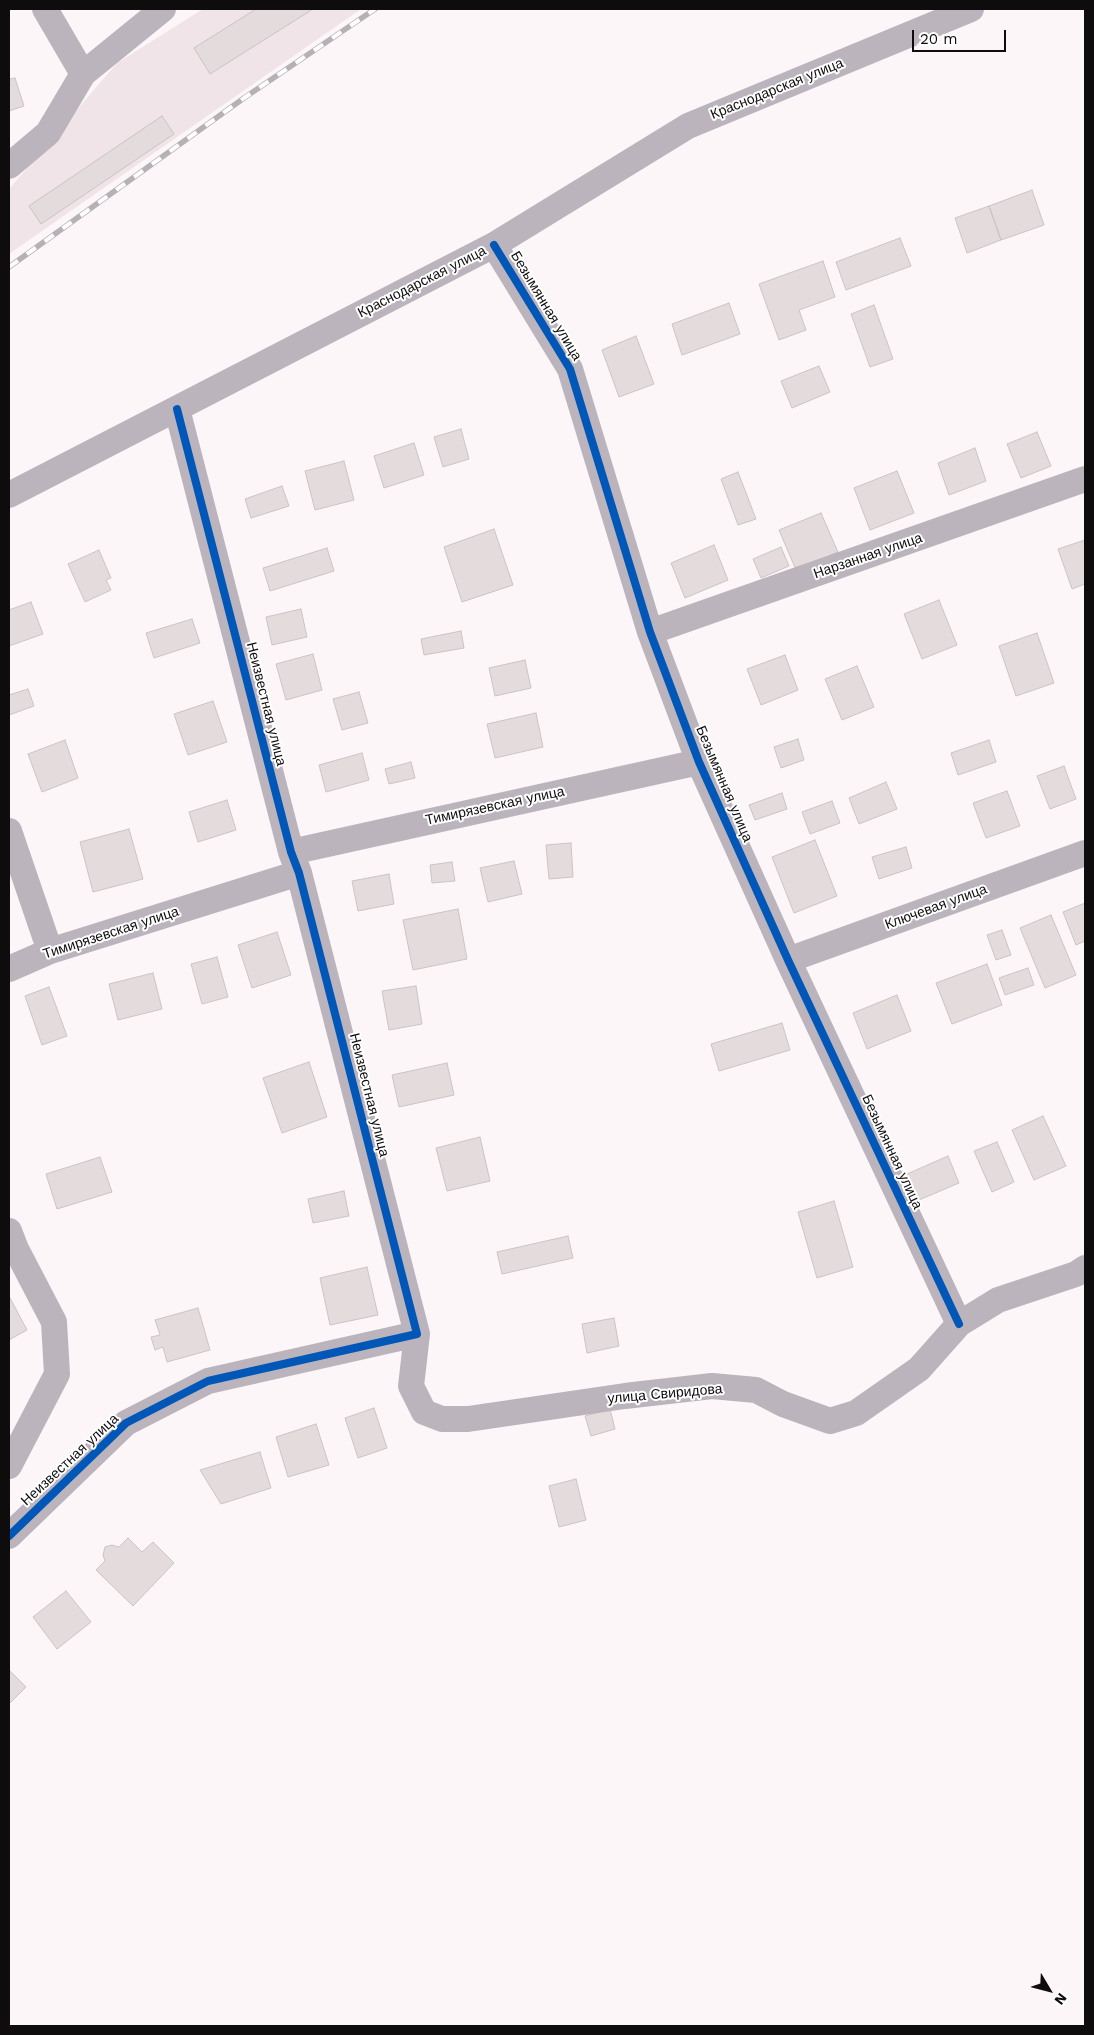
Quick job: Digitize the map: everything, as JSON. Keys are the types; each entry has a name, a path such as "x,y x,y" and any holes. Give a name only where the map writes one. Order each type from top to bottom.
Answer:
{"street":[{"path":"45,9 83,74"},
{"path":"9,166 48,133 83,74 163,9"},
{"name":"Краснодарская улица","path":"9,495 494,245 688,126 971,9"},
{"name":"Безымянная улица","path":"494,245 570,369 650,632 699,762 788,960 959,1324"},
{"name":"Неизвестная улица","path":"9,1536 126,1424 208,1381 417,1334 177,410"},
{"name":"Нарзанная улица","path":"650,632 1085,479"},
{"name":"Тимирязевская улица","path":"9,969 50,952 295,862 699,762"},
{"path":"9,831 50,952"},
{"name":"Ключевая улица","path":"788,960 1085,853"},
{"path":"9,1466 57,1374 54,1322 11,1244"},
{"name":"улица Свиридова","path":"417,1334 411,1386 424,1412 442,1419 468,1419 625,1396 712,1386 756,1390 782,1404 830,1421 856,1413 919,1368 959,1324 998,1300 1076,1274 1085,1268"}],"shaded area":[{"path":"203,9 361,9 9,254 9,189 117,63"}],"building":[{"path":"256,9 313,9 210,74 194,48"},
{"path":"15,78 24,106 9,111 9,79"},
{"path":"162,116 174,134 41,224 29,206"},
{"path":"1032,190 1044,225 1001,240 989,206"},
{"path":"989,206 1001,240 967,253 955,218"},
{"path":"900,238 911,266 846,290 836,262"},
{"path":"823,261 835,297 799,310 806,330 779,340 759,284"},
{"path":"729,303 740,334 682,355 672,324"},
{"path":"874,305 893,359 870,367 851,314"},
{"path":"636,336 654,384 619,397 602,350"},
{"path":"819,366 830,392 792,408 781,381"},
{"path":"461,429 469,459 443,467 434,437"},
{"path":"1037,432 1051,466 1021,478 1007,444"},
{"path":"414,443 424,475 384,488 374,456"},
{"path":"975,448 986,481 949,495 938,463"},
{"path":"344,461 354,500 315,510 305,471"},
{"path":"897,471 914,513 870,530 854,488"},
{"path":"738,472 756,519 738,525 721,479"},
{"path":"282,486 289,506 251,518 245,499"},
{"path":"821,513 838,552 796,570 779,530"},
{"path":"494,529 513,585 462,602 444,547"},
{"path":"1085,540 1085,584 1072,589 1058,549"},
{"path":"714,545 728,580 685,598 671,563"},
{"path":"781,547 789,566 761,578 753,559"},
{"path":"327,548 334,571 270,591 263,568"},
{"path":"99,550 111,578 106,580 111,590 85,602 68,564"},
{"path":"939,600 957,645 922,659 904,614"},
{"path":"31,602 43,634 9,646 9,610"},
{"path":"301,609 307,637 272,645 266,617"},
{"path":"192,619 200,643 154,658 146,633"},
{"path":"461,631 464,648 424,655 421,639"},
{"path":"1037,633 1054,683 1016,696 999,646"},
{"path":"313,654 322,690 286,700 276,664"},
{"path":"785,655 798,690 761,705 747,669"},
{"path":"525,660 531,688 495,696 489,668"},
{"path":"857,666 874,707 842,720 825,679"},
{"path":"28,689 34,706 9,715 9,695"},
{"path":"359,692 368,723 342,730 333,699"},
{"path":"213,701 227,742 188,755 174,714"},
{"path":"536,713 543,747 495,758 487,724"},
{"path":"798,739 804,760 781,768 774,747"},
{"path":"65,740 78,778 42,792 28,754"},
{"path":"989,740 996,762 958,775 951,753"},
{"path":"362,753 369,780 326,792 319,765"},
{"path":"411,762 415,778 389,784 385,769"},
{"path":"1064,766 1076,799 1050,809 1037,776"},
{"path":"886,782 897,809 859,824 849,798"},
{"path":"1007,791 1020,826 986,838 973,803"},
{"path":"782,793 787,809 755,820 749,805"},
{"path":"227,800 236,830 198,842 189,812"},
{"path":"832,801 840,823 810,834 802,812"},
{"path":"129,829 143,879 93,892 80,842"},
{"path":"815,840 837,896 794,913 772,857"},
{"path":"571,843 573,877 549,879 546,845"},
{"path":"906,847 912,868 879,879 872,857"},
{"path":"514,861 522,894 488,902 480,868"},
{"path":"452,862 455,881 432,883 430,865"},
{"path":"389,874 394,904 358,911 352,881"},
{"path":"1085,903 1085,941 1076,945 1063,912"},
{"path":"458,909 467,959 413,970 403,920"},
{"path":"1051,915 1076,975 1045,988 1020,928"},
{"path":"1002,930 1011,955 996,960 987,935"},
{"path":"277,932 291,975 252,988 238,945"},
{"path":"217,957 228,997 202,1004 191,964"},
{"path":"987,964 1002,1005 952,1024 936,983"},
{"path":"1028,968 1034,985 1005,995 999,978"},
{"path":"153,973 162,1009 118,1020 109,984"},
{"path":"416,986 422,1024 389,1030 382,991"},
{"path":"49,987 67,1036 42,1045 25,996"},
{"path":"897,995 911,1031 867,1049 853,1013"},
{"path":"782,1023 790,1050 719,1071 711,1044"},
{"path":"309,1062 327,1117 282,1133 263,1078"},
{"path":"447,1063 454,1095 399,1107 392,1075"},
{"path":"1043,1116 1066,1166 1034,1180 1012,1130"},
{"path":"480,1137 490,1181 447,1191 436,1148"},
{"path":"997,1142 1014,1182 992,1192 974,1151"},
{"path":"948,1156 959,1183 919,1200 907,1174"},
{"path":"100,1157 112,1192 57,1209 46,1174"},
{"path":"344,1191 349,1216 313,1223 308,1199"},
{"path":"834,1201 853,1267 817,1278 798,1212"},
{"path":"568,1236 573,1258 502,1274 497,1252"},
{"path":"367,1267 378,1315 330,1325 320,1278"},
{"path":"9,1296 27,1330 9,1340"},
{"path":"198,1308 210,1350 167,1362 163,1347 155,1350 151,1337 160,1335 155,1320"},
{"path":"614,1318 619,1346 587,1353 582,1324"},
{"path":"374,1408 387,1448 358,1458 345,1418"},
{"path":"610,1409 615,1429 591,1436 585,1416"},
{"path":"316,1424 329,1465 288,1477 276,1437"},
{"path":"260,1452 271,1488 221,1504 200,1470"},
{"path":"576,1479 586,1520 559,1527 549,1486"},
{"path":"128,1538 142,1552 153,1542 174,1563 133,1606 96,1570 105,1561 103,1555 105,1547 112,1545 119,1547"},
{"path":"66,1591 91,1622 57,1649 33,1617"},
{"path":"9,1670 26,1687 9,1704"}],"railway":[{"path":"9,267 244,98 375,9"}],"cycle path":[{"path":"494,245 570,369 650,632 699,762 788,960 959,1324"},
{"path":"9,1536 126,1423 208,1381 417,1334 299,873 291,852 177,409"}]}
